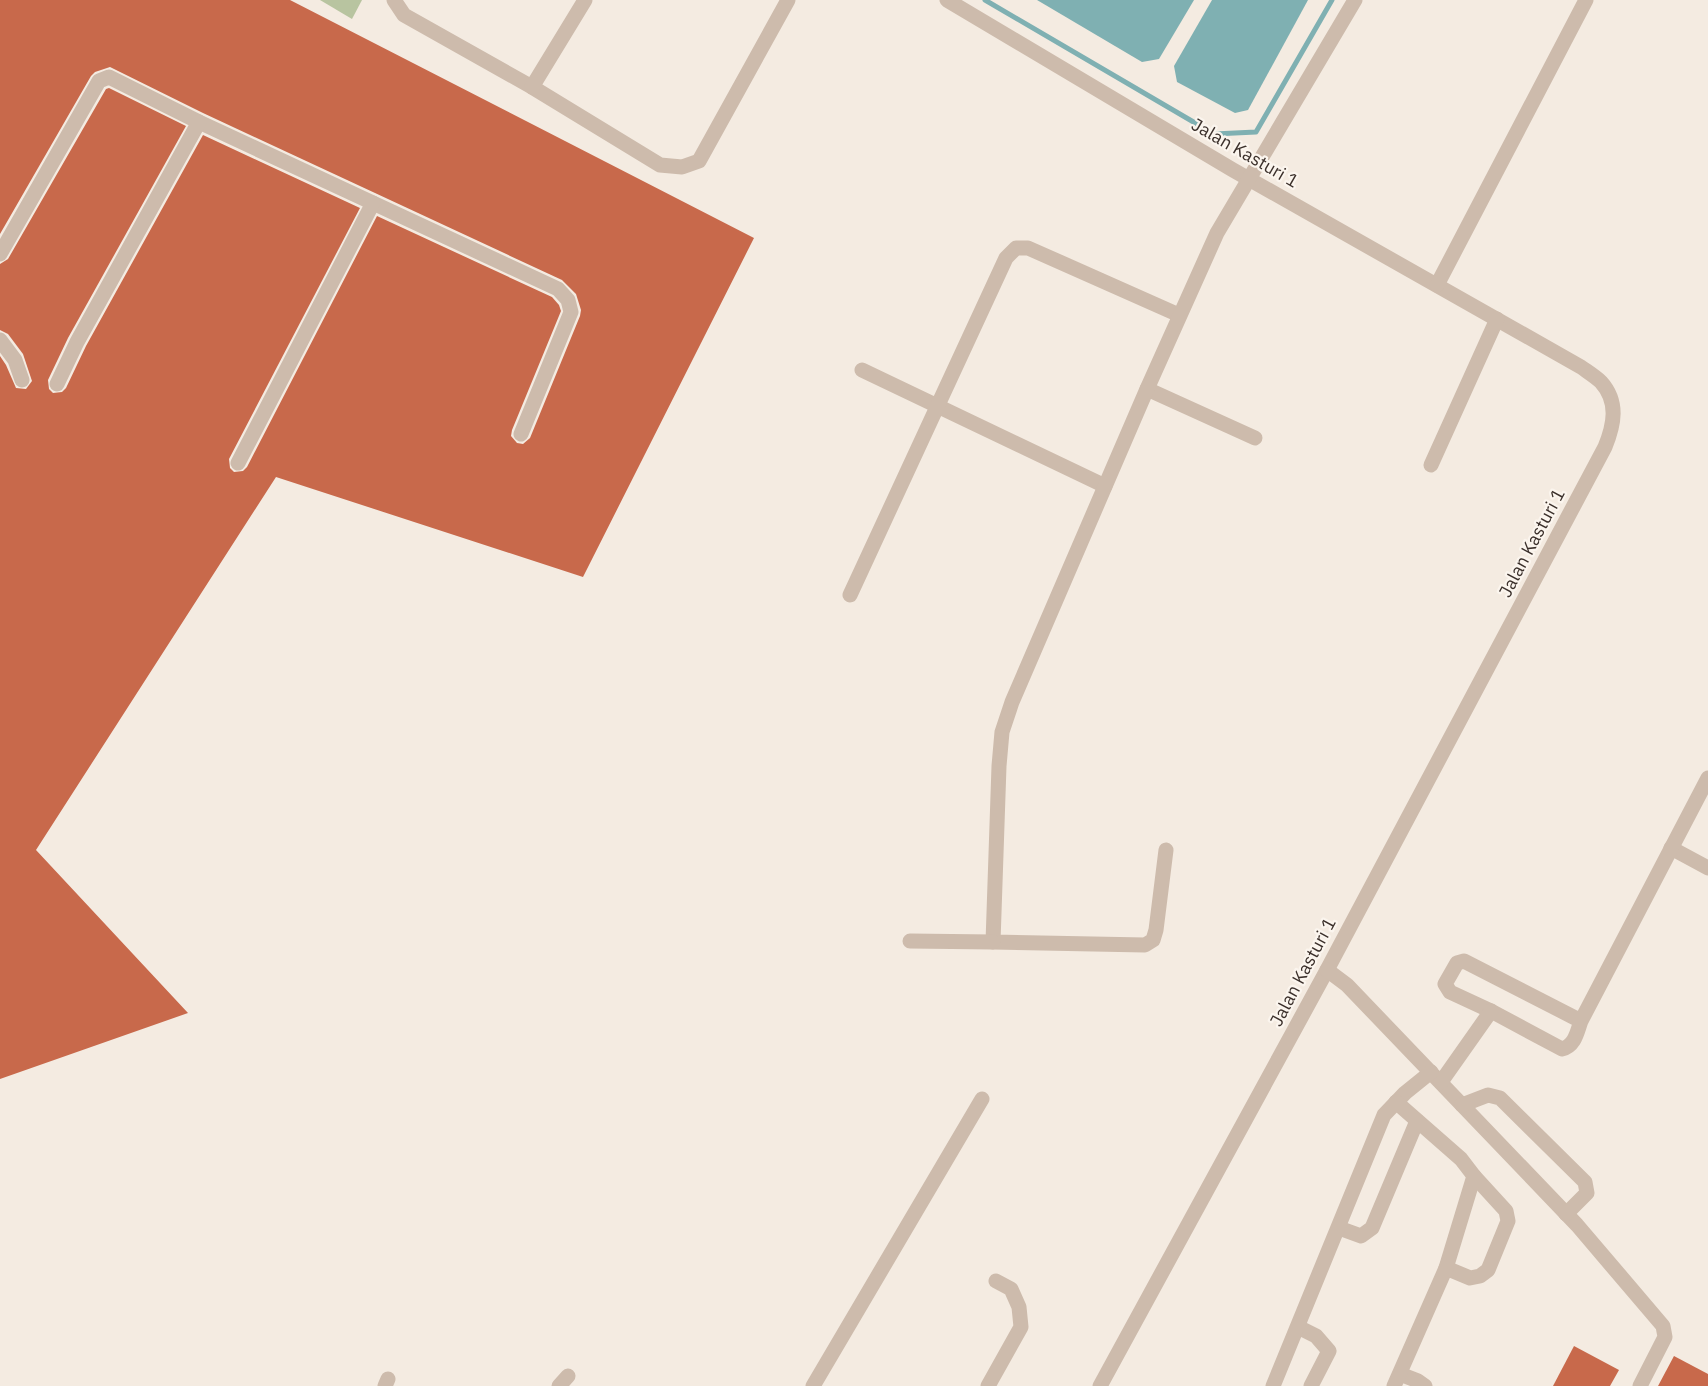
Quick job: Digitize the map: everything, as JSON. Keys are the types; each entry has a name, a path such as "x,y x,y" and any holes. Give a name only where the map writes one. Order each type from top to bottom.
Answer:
{"street":[{"path":"394,0 404,15 532,87 660,165 682,167 699,161 788,0"},
{"path":"532,87 585,0"},
{"name":"Jalan Kasturi 1","path":"947,0 1250,178 1581,367 1602,382 1612,402 1614,416 1611,432 1327,970 1100,1386"},
{"path":"993,942 999,766 1002,732 1012,702 1179,315 1217,233 1355,0"},
{"path":"1437,285 1586,0"},
{"path":"1,250 99,81 109,77 198,122 558,289 568,300 571,312 521,434"},
{"path":"57,384 77,342 198,122"},
{"path":"238,463 373,204"},
{"path":"850,595 1006,258 1016,248 1028,248 1179,315"},
{"path":"1431,465 1497,319"},
{"path":"0,340 15,360 22,380"},
{"path":"862,370 1105,486"},
{"path":"1147,389 1255,438"},
{"path":"1581,1021 1464,961 1457,963 1445,984 1450,993 1491,1011 1562,1049 1572,1044 1581,1021 1708,778"},
{"path":"1671,848 1708,868"},
{"path":"910,941 1145,945 1153,940 1156,930 1166,850"},
{"path":"1327,970 1347,985 1566,1214 1663,1326 1665,1338 1640,1386"},
{"path":"1273,1386 1384,1115 1396,1102 1436,1077 1491,1011"},
{"path":"1462,1105 1488,1095 1500,1098 1585,1182 1587,1192 1566,1214"},
{"path":"813,1386 982,1099"},
{"path":"1396,1102 1461,1159 1506,1211 1508,1221 1488,1270 1480,1276 1470,1278 1446,1268"},
{"path":"1339,1228 1361,1236 1372,1228 1417,1121"},
{"path":"1425,1386 1418,1381 1396,1380 1446,1268 1474,1176"},
{"path":"988,1386 1021,1327 1019,1307 1011,1289 996,1281"},
{"path":"1298,1327 1316,1336 1329,1351 1311,1386"}],"green space":[{"path":"320,0 362,0 352,19"}],"water":[{"path":"1037,0 1194,0 1159,59 1142,62"},
{"path":"1212,0 1308,0 1248,110 1235,113 1177,82 1174,66"}],"building":[{"path":"0,0 290,0 754,238 583,577 276,477 36,850 188,1013 0,1079 0,356 16,388 26,389 32,381 23,354 8,334 0,330 0,264 8,259 106,89 109,88 186,126 68,338 48,380 49,389 53,393 62,392 66,388 86,346 203,135 360,208 229,459 230,468 234,472 243,471 247,467 377,216 552,297 559,305 561,311 512,430 511,436 517,443 523,444 530,438 581,310 576,294 562,280 203,113 110,67 95,72 91,76 0,234"},
{"path":"1574,1346 1619,1370 1610,1386 1553,1386"},
{"path":"1674,1356 1708,1374 1708,1386 1658,1386"}],"waterway":[{"path":"985,0 1214,134 1256,132 1332,0"}]}
